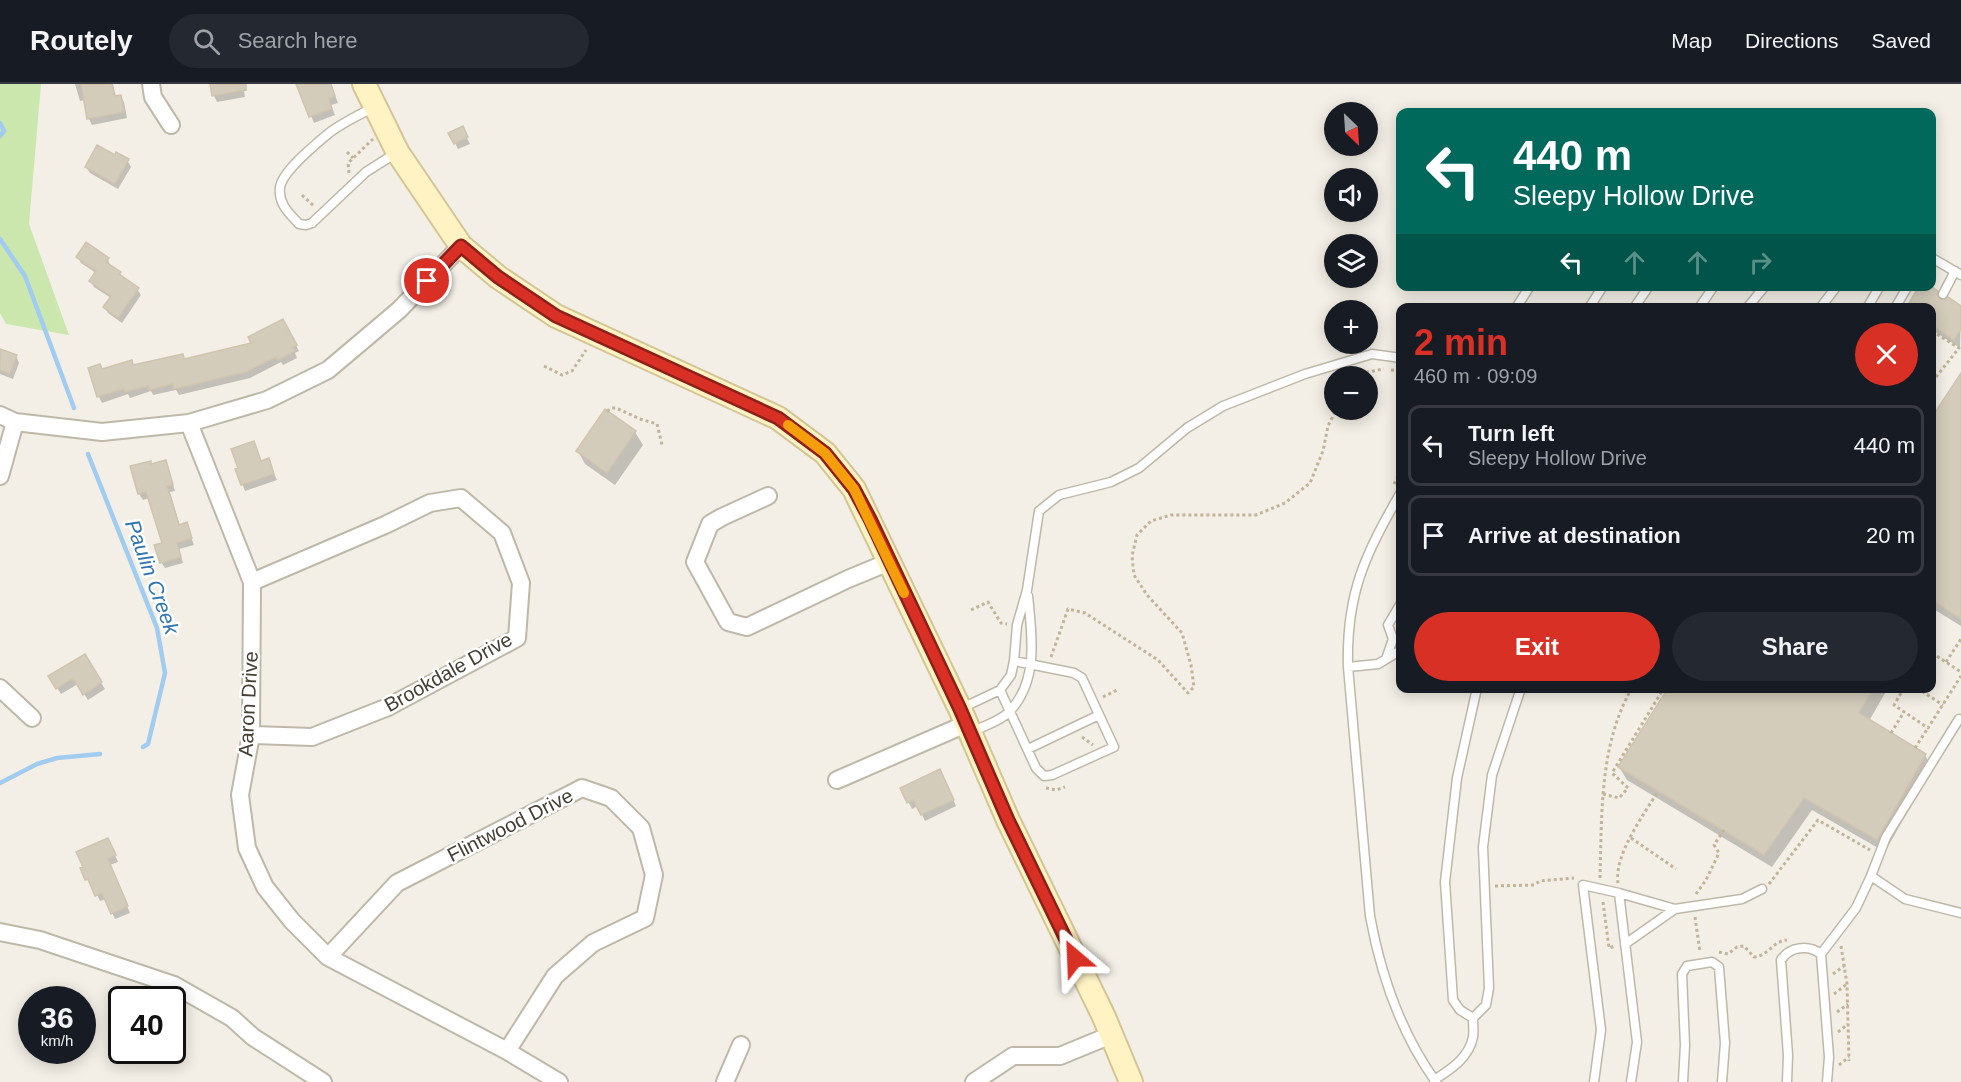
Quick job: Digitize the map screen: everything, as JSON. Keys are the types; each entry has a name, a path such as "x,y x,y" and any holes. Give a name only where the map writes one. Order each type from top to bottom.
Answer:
{"street":[{"path":"151,84 153,97 171,125"},
{"path":"364,84 398,153 461,246 498,277 556,316 778,418 825,453 854,489 965,722 1008,820 1111,1035 1131,1082"},
{"path":"0,476 7,419 102,432 189,423 267,400 328,370 399,310 461,246"},
{"name":"Aaron Drive","path":"189,423 252,582 251,735 240,795 247,848 265,887 292,921 328,957 559,1082"},
{"path":"768,496 710,524 695,562 728,622 747,627 889,562"},
{"name":"Brookdale Drive","path":"251,735 312,737 388,707 517,638 520,583 502,533 461,498 430,503 385,525 252,582"},
{"path":"0,688 32,718"},
{"path":"837,780 965,722"},
{"name":"Flintwood Drive","path":"328,957 398,884 582,788 611,798 641,828 654,875 645,918 593,943 555,976 507,1052"},
{"path":"0,932 40,940 174,985 232,1018 253,1037 323,1082"},
{"path":"974,1082 1013,1056 1060,1056 1111,1035"},
{"path":"725,1082 741,1045"}],"lane":[{"path":"374,106 330,132 303,157 282,180 279,190 281,201 299,224 312,223 366,172 398,153"},
{"path":"1936,260 1958,273 1944,294"},
{"path":"1751,303 1761,291"},
{"path":"1824,303 1833,291"},
{"path":"965,722 1000,690 1011,675 1017,625 1027,590 1039,511 1059,495 1112,482 1139,468 1186,428 1233,402 1305,374 1372,354 1396,357"},
{"path":"1396,501 1374,539 1360,574 1350,609 1347,638 1348,667 1371,916 1377,954 1397,1014 1435,1081 1455,1067 1465,1053 1473,1037 1473,1018 1486,1005 1489,988 1483,847 1492,775 1519,693"},
{"path":"965,722 1008,714 1026,686 1032,639 1027,590"},
{"path":"1386,659 1393,639 1388,625 1396,611"},
{"path":"1348,667 1378,664 1396,653"},
{"path":"1000,690 1036,768 1044,776 1052,775 1114,747 1082,678 1074,673 1014,661"},
{"path":"1473,1018 1460,1010 1453,1000 1445,882 1457,778 1476,693"},
{"path":"1028,749 1099,715"},
{"path":"1827,1082 1829,1057 1821,954 1856,909 1886,837 1959,719"},
{"path":"1871,876 1905,899 1961,913"},
{"path":"1594,1082 1601,1030 1585,883 1675,909 1742,899 1762,889"},
{"path":"1619,893 1637,1041 1631,1082"},
{"path":"1625,944 1675,909"},
{"path":"1787,1082 1788,1055 1781,960 1785,954 1794,949 1815,949 1821,954"},
{"path":"1683,1082 1685,1045 1682,975 1687,966 1712,962 1719,967 1724,1032 1722,1082"}],"path":[{"path":"347,152 353,158"},
{"path":"302,195 316,208"},
{"path":"1936,333 1960,347 1936,377"},
{"path":"544,366 562,375 572,371 590,344"},
{"path":"1378,370 1396,370"},
{"path":"607,411 616,408 657,424 662,445"},
{"path":"1049,667 1051,655 1068,609 1085,613 1158,660 1188,693 1194,687 1191,665 1182,633 1147,595 1134,575 1132,556 1137,535 1151,521 1171,515 1256,515 1285,503 1310,483 1323,451 1331,420"},
{"path":"971,610 988,602 1002,624 1017,625"},
{"path":"1946,662 1961,639"},
{"path":"1915,748 1961,674 1936,656"},
{"path":"1093,701 1117,690"},
{"path":"1486,886 1534,885 1540,881 1591,884 1600,878 1606,762 1620,710 1629,693"},
{"path":"1603,794 1619,798 1628,788 1612,773 1661,693"},
{"path":"1901,693 1893,705 1928,728"},
{"path":"1925,693 1943,705"},
{"path":"1891,733 1904,712"},
{"path":"1071,728 1094,747"},
{"path":"1619,893 1617,874 1623,851 1658,791"},
{"path":"1762,889 1774,881 1818,820 1879,855"},
{"path":"1707,952 1700,952 1690,907 1719,853 1714,845 1724,830"},
{"path":"1631,838 1676,869"},
{"path":"1595,873 1600,869"},
{"path":"1585,883 1591,893 1603,899 1609,948 1625,944"},
{"path":"1828,943 1840,939 1847,984 1850,1061"},
{"path":"1714,951 1728,954 1737,947 1744,946 1754,957 1758,957 1779,941 1789,940"}],"green space":[{"path":"0,84 41,84 29,224 69,335 6,324 0,313"}],"building":[{"path":"81,84 112,84 114,96 121,95 124,112 87,119"},
{"path":"210,84 246,84 246,90 212,96"},
{"path":"296,84 331,84 335,96 329,99 332,109 309,117"},
{"path":"463,126 468,137 454,144 448,133"},
{"path":"97,145 115,155 116,152 129,159 115,184 85,167"},
{"path":"86,242 109,258 106,262 139,288 118,318 103,307 111,296 89,281 96,271 76,257"},
{"path":"1936,290 1940,299 1944,300 1948,297 1961,306 1961,329 1954,340 1936,328 1936,303 1909,303 1916,291"},
{"path":"283,319 297,345 293,347 295,351 278,360 276,357 246,372 174,389 173,384 149,390 148,386 125,392 124,389 97,397 88,368 100,364 102,369 132,360 133,365 183,354 184,359 251,343 248,337"},
{"path":"0,349 17,355 10,374 0,370"},
{"path":"1961,373 1961,619 1936,603 1936,411"},
{"path":"605,409 636,431 607,473 576,451"},
{"path":"254,441 261,461 269,458 274,474 241,485 231,449"},
{"path":"166,460 173,485 167,486 179,525 187,522 192,538 177,543 181,557 160,563 154,545 162,543 146,492 138,494 130,466"},
{"path":"85,654 102,682 83,695 73,678 56,689 48,676"},
{"path":"1665,693 1870,693 1859,713 1926,754 1877,840 1804,798 1764,855 1618,767"},
{"path":"940,769 954,800 921,815 913,800 907,803 900,788"},
{"path":"108,838 116,855 108,859 128,906 111,914 102,893 95,896 88,879 85,880 80,868 83,867 76,852"}],"waterway":[{"name":"Paulin Creek","path":"0,123 4,131 0,136"},
{"name":"Paulin Creek","path":"0,239 25,276 74,408"},
{"name":"Paulin Creek","path":"88,454 157,628 165,673 148,744 143,747"},
{"name":"Paulin Creek","path":"0,783 37,764 57,758 100,754"}],"slow traffic":[{"path":"788,425 825,453 854,489 904,593"}],"route":[{"path":"427,281 461,246 498,277 556,316 778,418 825,453 854,489 870,519 960,709 1008,820 1075,958"}]}
